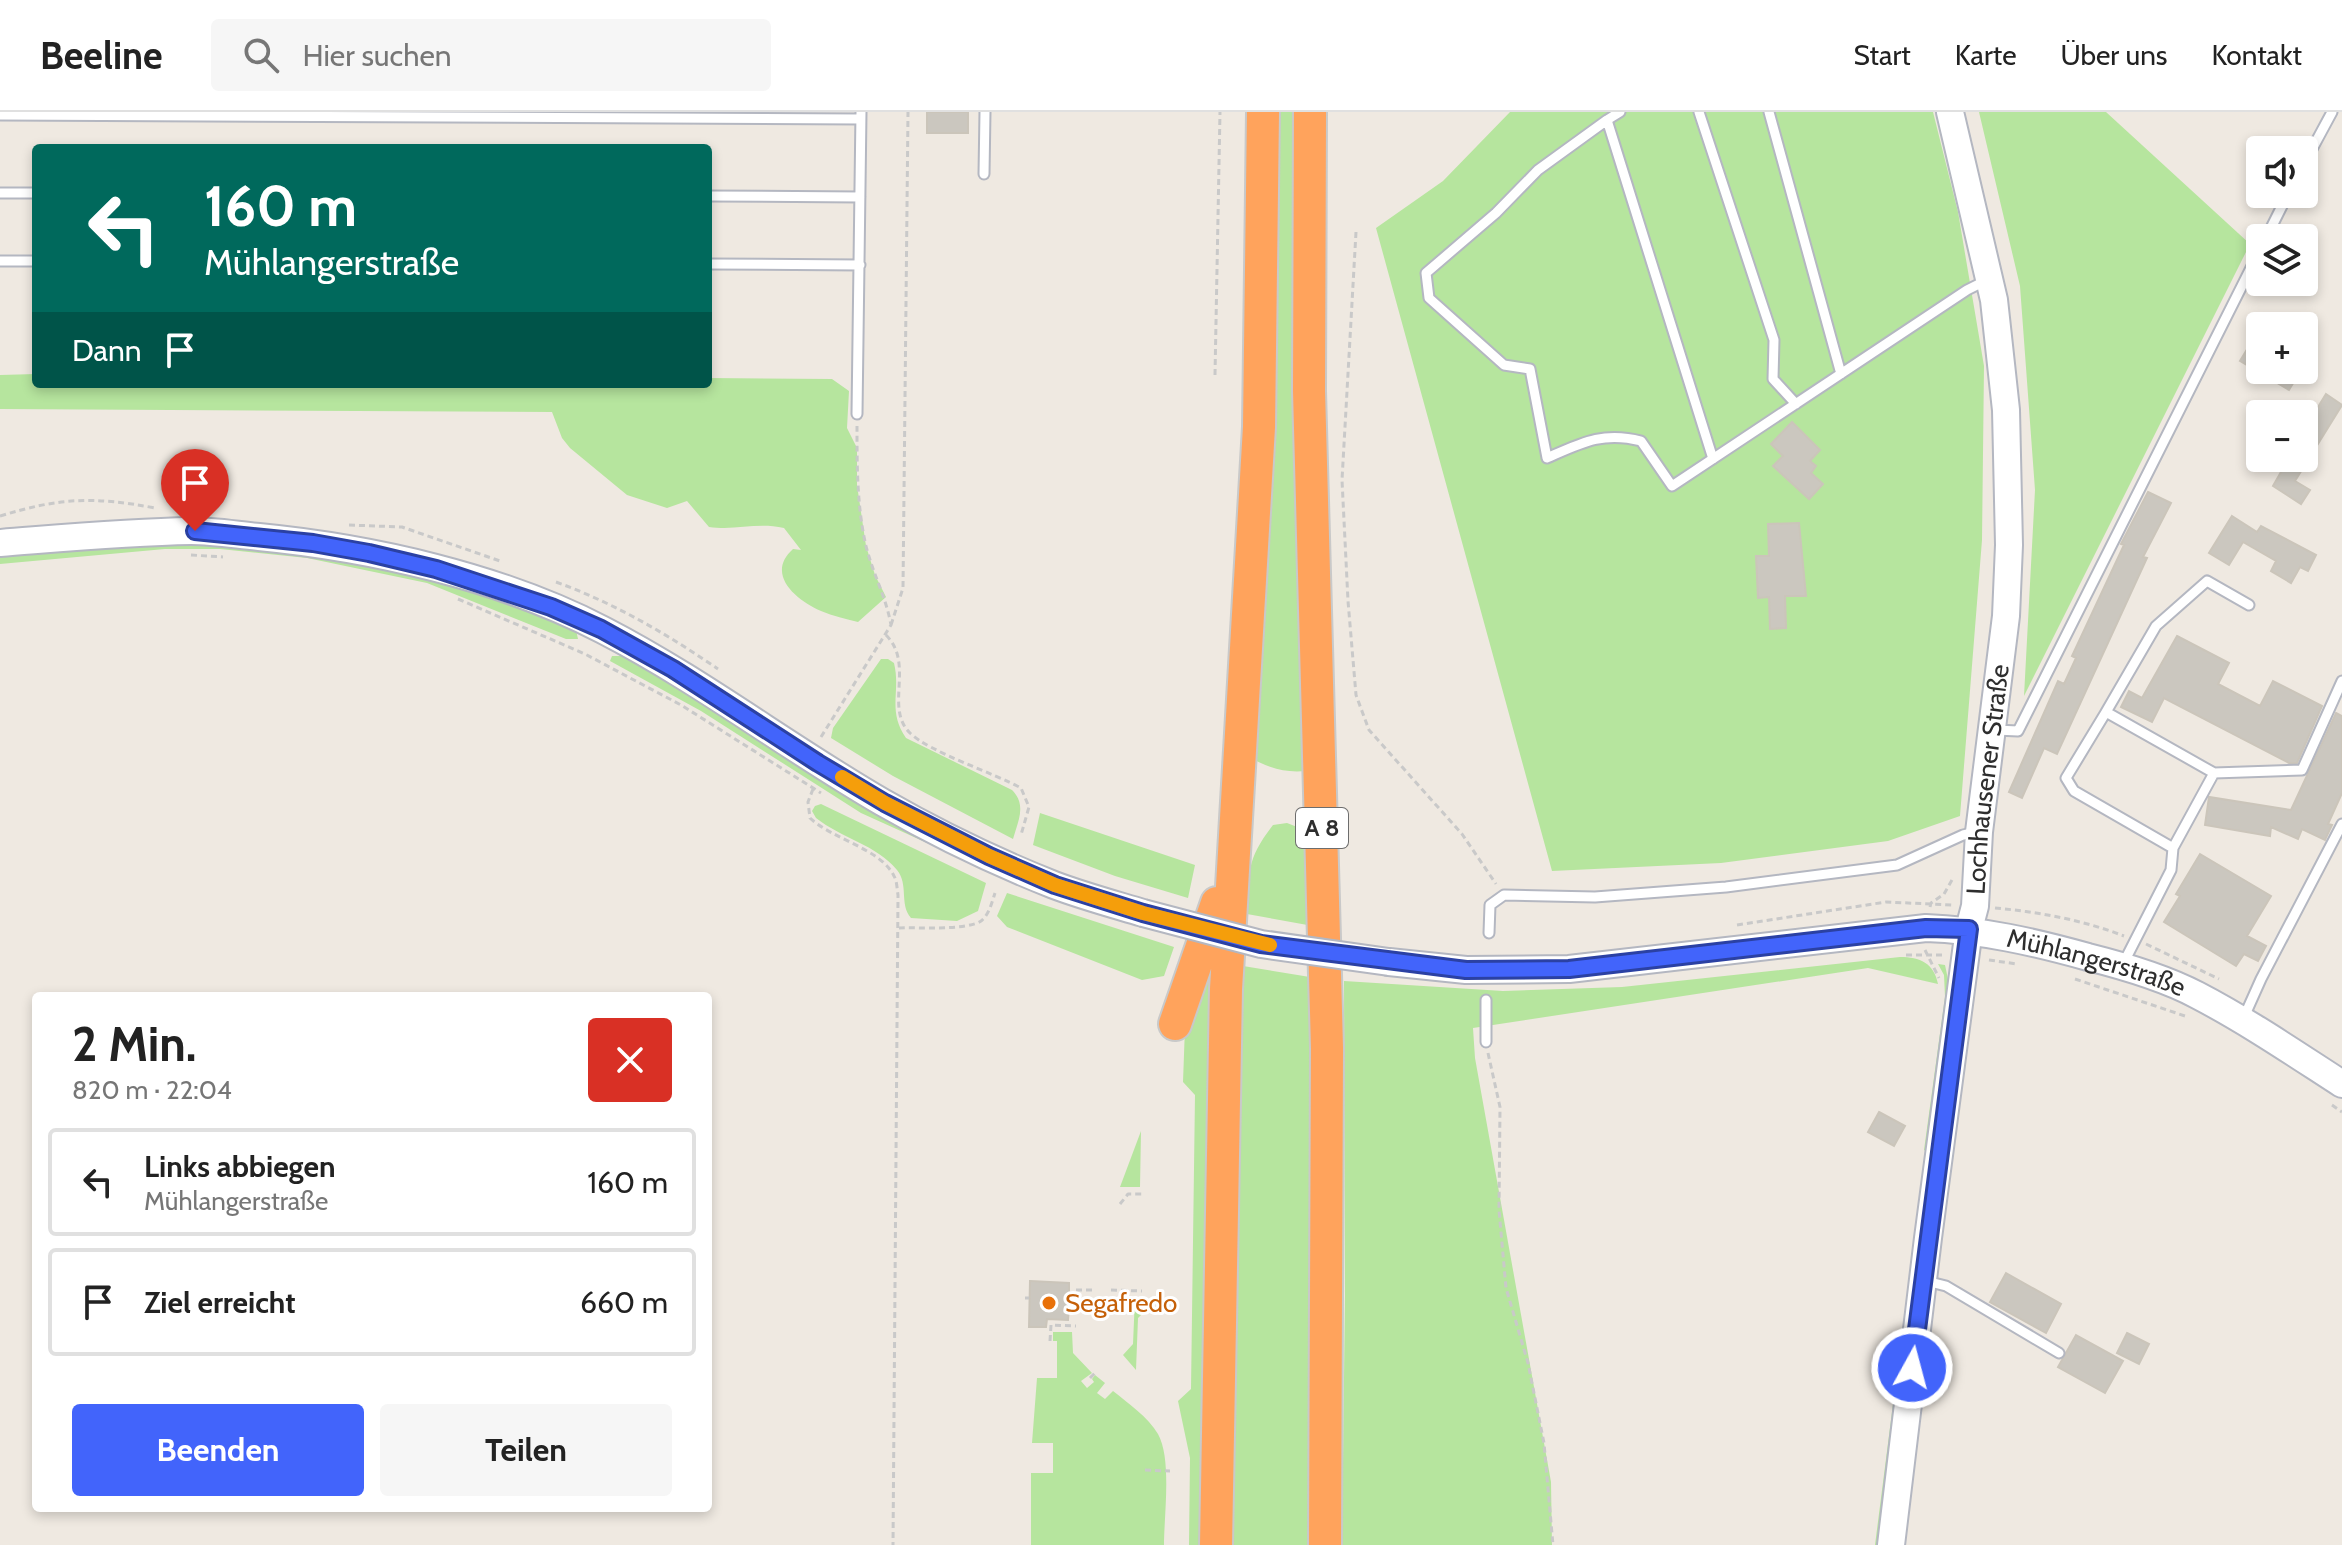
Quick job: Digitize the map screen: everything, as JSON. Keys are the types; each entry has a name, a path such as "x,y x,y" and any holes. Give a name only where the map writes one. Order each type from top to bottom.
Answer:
{"highway":[{"path":"1216,1545 1225,1005 1259,427 1263,112"},
{"name":"A 8","path":"1310,112 1309,391 1327,1048 1325,1545"},
{"path":"1175,1024 1233,859"}],"main road":[{"name":"Lochhausener Straße","path":"1891,1545 1972,918 1971,833 1992,730 2006,616 2009,545 2006,410 1994,300 1950,112"},
{"name":"Mühlangerstraße","path":"0,543 195,531 341,548 436,569 493,587 551,607 625,642 885,803 989,856 1055,885 1143,913 1261,944 1466,970 1569,969 1927,928 1972,918 2039,944 2122,966 2194,993 2243,1021 2336,1094"}],"lane":[{"path":"984,174 985,112"},
{"path":"1620,112 1538,170 1496,213 1426,273 1429,298 1504,365 1530,369 1547,458 1592,439 1621,435 1641,441 1672,486 1967,290 1988,280"},
{"path":"1699,112 1774,340 1773,379 1796,404"},
{"path":"1769,112 1841,374"},
{"path":"2318,138 2332,112"},
{"path":"0,115 861,116 857,414"},
{"path":"1607,120 1713,459"},
{"path":"0,193 32,193"},
{"path":"712,196 860,197"},
{"path":"0,261 32,261"},
{"path":"712,264 860,265"},
{"path":"1992,730 2018,731 2246,278"},
{"path":"2173,848 2074,791 2066,778 2156,626 2207,581 2249,605"},
{"path":"2106,712 2214,773 2302,770 2342,681"},
{"path":"2122,966 2171,870 2173,848 2214,773"},
{"path":"2243,1021 2261,979 2342,824"},
{"path":"1489,933 1490,905 1504,895 1595,897 1711,888 1897,865 1971,833"},
{"path":"1486,1000 1486,1042"},
{"path":"1923,1280 1946,1286 2059,1353"}],"path":[{"path":"821,737 886,635 903,588 908,112"},
{"path":"1215,375 1220,112"},
{"path":"1356,232 1342,480 1356,695 1369,730 1462,834 1504,895"},
{"path":"857,414 857,485 866,546 886,597 891,625"},
{"path":"186,555 231,558"},
{"path":"457,599 585,654 667,697 813,789 808,802 810,818 822,830 868,853 894,876 899,928 893,1545"},
{"path":"886,635 895,644 900,662 899,711 909,732 937,749 1021,788 1029,807 1021,835"},
{"path":"1927,928 1952,882 1971,833"},
{"path":"899,928 967,926 981,921 995,893"},
{"path":"1724,928 1886,902 1927,928 1972,918"},
{"path":"1967,956 2024,965"},
{"path":"2068,977 2188,1017"},
{"path":"1486,1042 1500,1107 1499,1210 1506,1288 1528,1363 1544,1443 1553,1545"},
{"path":"2336,1094 2342,1112"},
{"path":"1120,1204 1128,1194 1144,1194"},
{"path":"1076,1290 1094,1290"},
{"path":"1111,1290 1142,1291"},
{"path":"1069,1300 1076,1300"},
{"path":"1050,1341 1054,1319"},
{"path":"1051,1326 1076,1326"},
{"path":"1090,1378 1096,1372"},
{"path":"1145,1470 1170,1471"}],"green space":[{"path":"1273,112 1301,112 1306,771 1277,769 1251,758"},
{"path":"1510,112 1933,112 1958,212 1984,366 1982,540 1960,816 1888,841 1721,863 1552,871 1376,228 1443,181"},
{"path":"1979,112 2106,112 2246,240 2246,252 2024,696 2035,490 2020,286"},
{"path":"32,374 32,388 712,388 712,378 832,379 849,391 847,428 857,448 857,485 866,546 886,597 858,622 811,606 794,593 783,577 785,558 793,549 801,550 784,528 709,527 687,501 667,508 627,495 570,448 562,438 552,412 0,409 0,375"},
{"path":"166,543 221,544 396,568 496,597 576,630 578,639 566,639 427,583 307,558 220,549 165,549 0,564 0,554"},
{"path":"612,656 627,656 989,871 861,813 701,711 610,661"},
{"path":"881,659 894,663 897,719 906,738 1012,790 1017,796 1020,813 1013,839 893,776 831,738 833,728"},
{"path":"821,804 986,883 978,911 957,921 911,918 905,907 903,882 897,870 879,854 816,818 812,811"},
{"path":"1040,813 1195,865 1188,898 1115,876 1033,845"},
{"path":"1287,823 1310,832 1313,926 1247,914 1253,857 1273,825"},
{"path":"1007,893 1174,947 1164,976 1142,980 1007,927 997,916"},
{"path":"1900,957 1925,963 1933,971 1938,984 1868,968 1473,1028 1475,1058 1551,1482 1552,1545 1342,1545 1344,981 1503,991 1622,987"},
{"path":"1938,964 1945,965 1949,984 1926,1151 1945,997 1944,975"},
{"path":"1237,965 1316,978 1318,1066 1310,1070 1311,1110 1317,1114 1313,1545 1229,1545 1238,1245"},
{"path":"1202,977 1210,978 1202,1545 1189,1545 1190,1458 1178,1401 1191,1389 1195,1095 1183,1082 1185,1027"},
{"path":"1141,1131 1140,1187 1120,1187"},
{"path":"1922,1177 1925,1178 1881,1545 1875,1545"},
{"path":"1135,1297 1144,1306 1144,1312 1138,1318 1136,1370 1123,1355 1133,1344"},
{"path":"1053,1332 1072,1332 1073,1353 1092,1373 1081,1381 1087,1388 1094,1382 1092,1379 1095,1375 1105,1383 1097,1393 1105,1399 1113,1391 1143,1416 1158,1434 1166,1472 1164,1545 1031,1545 1031,1473 1053,1473 1053,1443 1032,1443 1037,1378 1057,1378 1057,1341 1053,1341"}],"building":[{"path":"927,112 968,112 968,133 927,133"},
{"path":"2246,351 2246,365 2240,361"},
{"path":"2279,384 2293,384 2289,390"},
{"path":"2326,394 2342,405 2318,444 2318,407"},
{"path":"1792,422 1820,450 1810,461 1816,466 1811,473 1823,484 1809,499 1773,466 1783,456 1771,444"},
{"path":"2281,472 2301,472 2295,481 2310,490 2301,504 2273,486"},
{"path":"2148,492 2171,503 2143,557 2147,558 2057,754 2044,748 2022,798 2009,792 2058,681 2064,684 2076,658 2072,656 2124,545 2121,544"},
{"path":"2232,516 2257,532 2261,526 2316,555 2308,571 2300,567 2291,583 2271,571 2276,561 2243,542 2229,565 2209,553"},
{"path":"1799,523 1806,596 1785,596 1786,628 1770,629 1769,597 1758,598 1756,556 1769,556 1768,524"},
{"path":"2177,636 2229,663 2218,684 2260,706 2273,681 2322,706 2297,763 2289,763 2164,698 2152,722 2121,707 2129,691 2142,698"},
{"path":"2336,713 2342,716 2342,793 2328,824 2332,825 2325,840 2302,829 2298,839 2271,827 2270,836 2205,825 2209,797 2291,810"},
{"path":"2200,854 2271,896 2247,936 2266,946 2258,961 2244,954 2236,966 2164,922 2180,896 2176,894"},
{"path":"1879,1112 1905,1126 1894,1146 1868,1132"},
{"path":"2006,1273 2061,1304 2046,1333 1990,1302"},
{"name":"Segafredo","path":"1030,1281 1069,1283 1069,1292 1075,1293 1074,1307 1069,1307 1068,1320 1047,1319 1046,1327 1029,1327"},
{"path":"2127,1333 2149,1344 2139,1364 2117,1353"},
{"path":"2076,1335 2123,1361 2105,1393 2058,1367"}],"slow traffic":[{"path":"842,777 885,803 989,856 1055,885 1143,913 1270,945"}],"place":[{"name":"Segafredo","path":"1049,1303"}],"route":[{"path":"195,531 313,543 369,553 436,569 551,607 601,629 673,669 885,803 989,856 1055,885 1143,913 1261,944 1466,970 1569,969 1832,937 1926,928 1969,929 1912,1368"}]}
